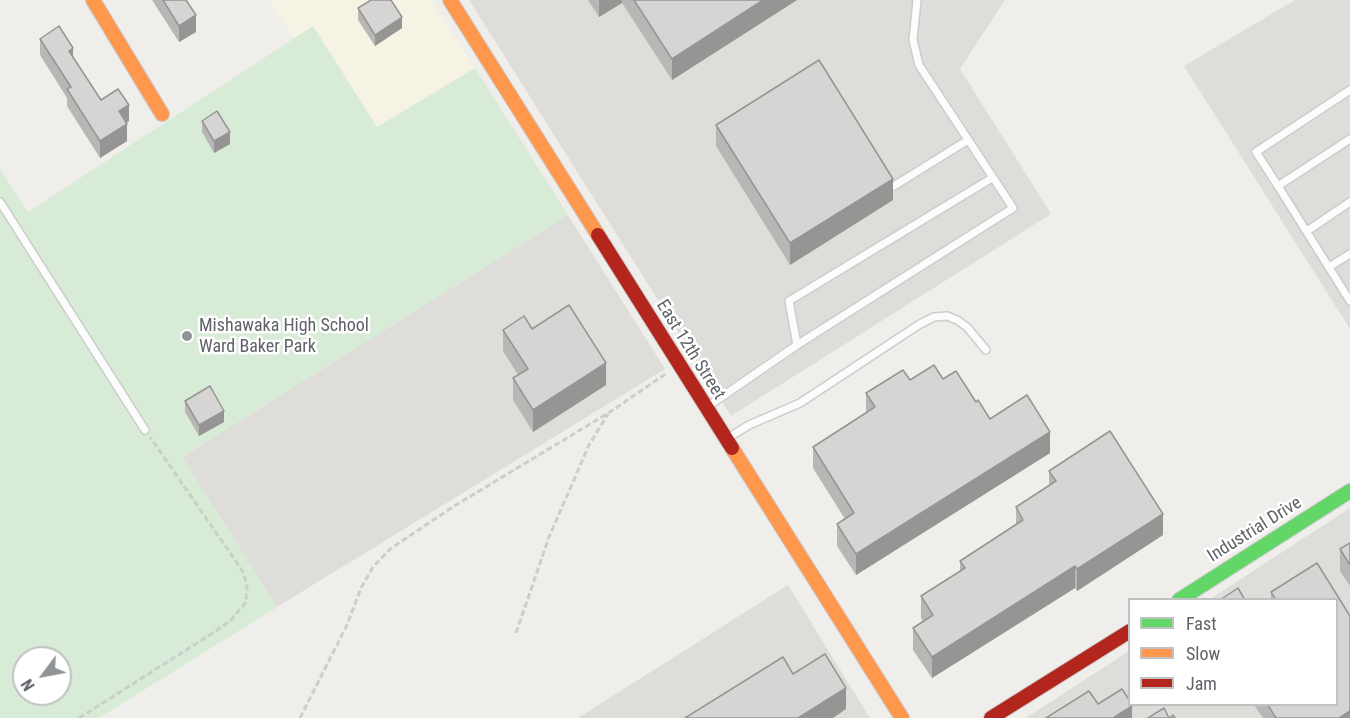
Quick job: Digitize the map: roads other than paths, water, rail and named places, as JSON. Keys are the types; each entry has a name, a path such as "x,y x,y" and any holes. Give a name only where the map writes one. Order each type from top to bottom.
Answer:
{"street":[{"path":"93,0 162,114"},
{"name":"East 12th Street","path":"450,0 902,718"},
{"name":"Industrial Drive","path":"1182,598 1350,491"},
{"path":"991,718 1128,632"}],"lane":[{"path":"705,408 797,345 1012,208 919,65 913,40 917,0"},
{"path":"1350,90 1257,152 1350,301"},
{"path":"1278,186 1350,139"},
{"path":"894,186 968,140"},
{"path":"797,345 789,301 992,178"},
{"path":"0,202 145,430"},
{"path":"1307,231 1350,202"},
{"path":"1329,267 1350,254"},
{"path":"726,440 749,425 800,403 934,317 946,316 957,320 967,327 986,350"}],"place":[{"name":"Mishawaka High School Ward Baker Park","path":"187,336"}]}
